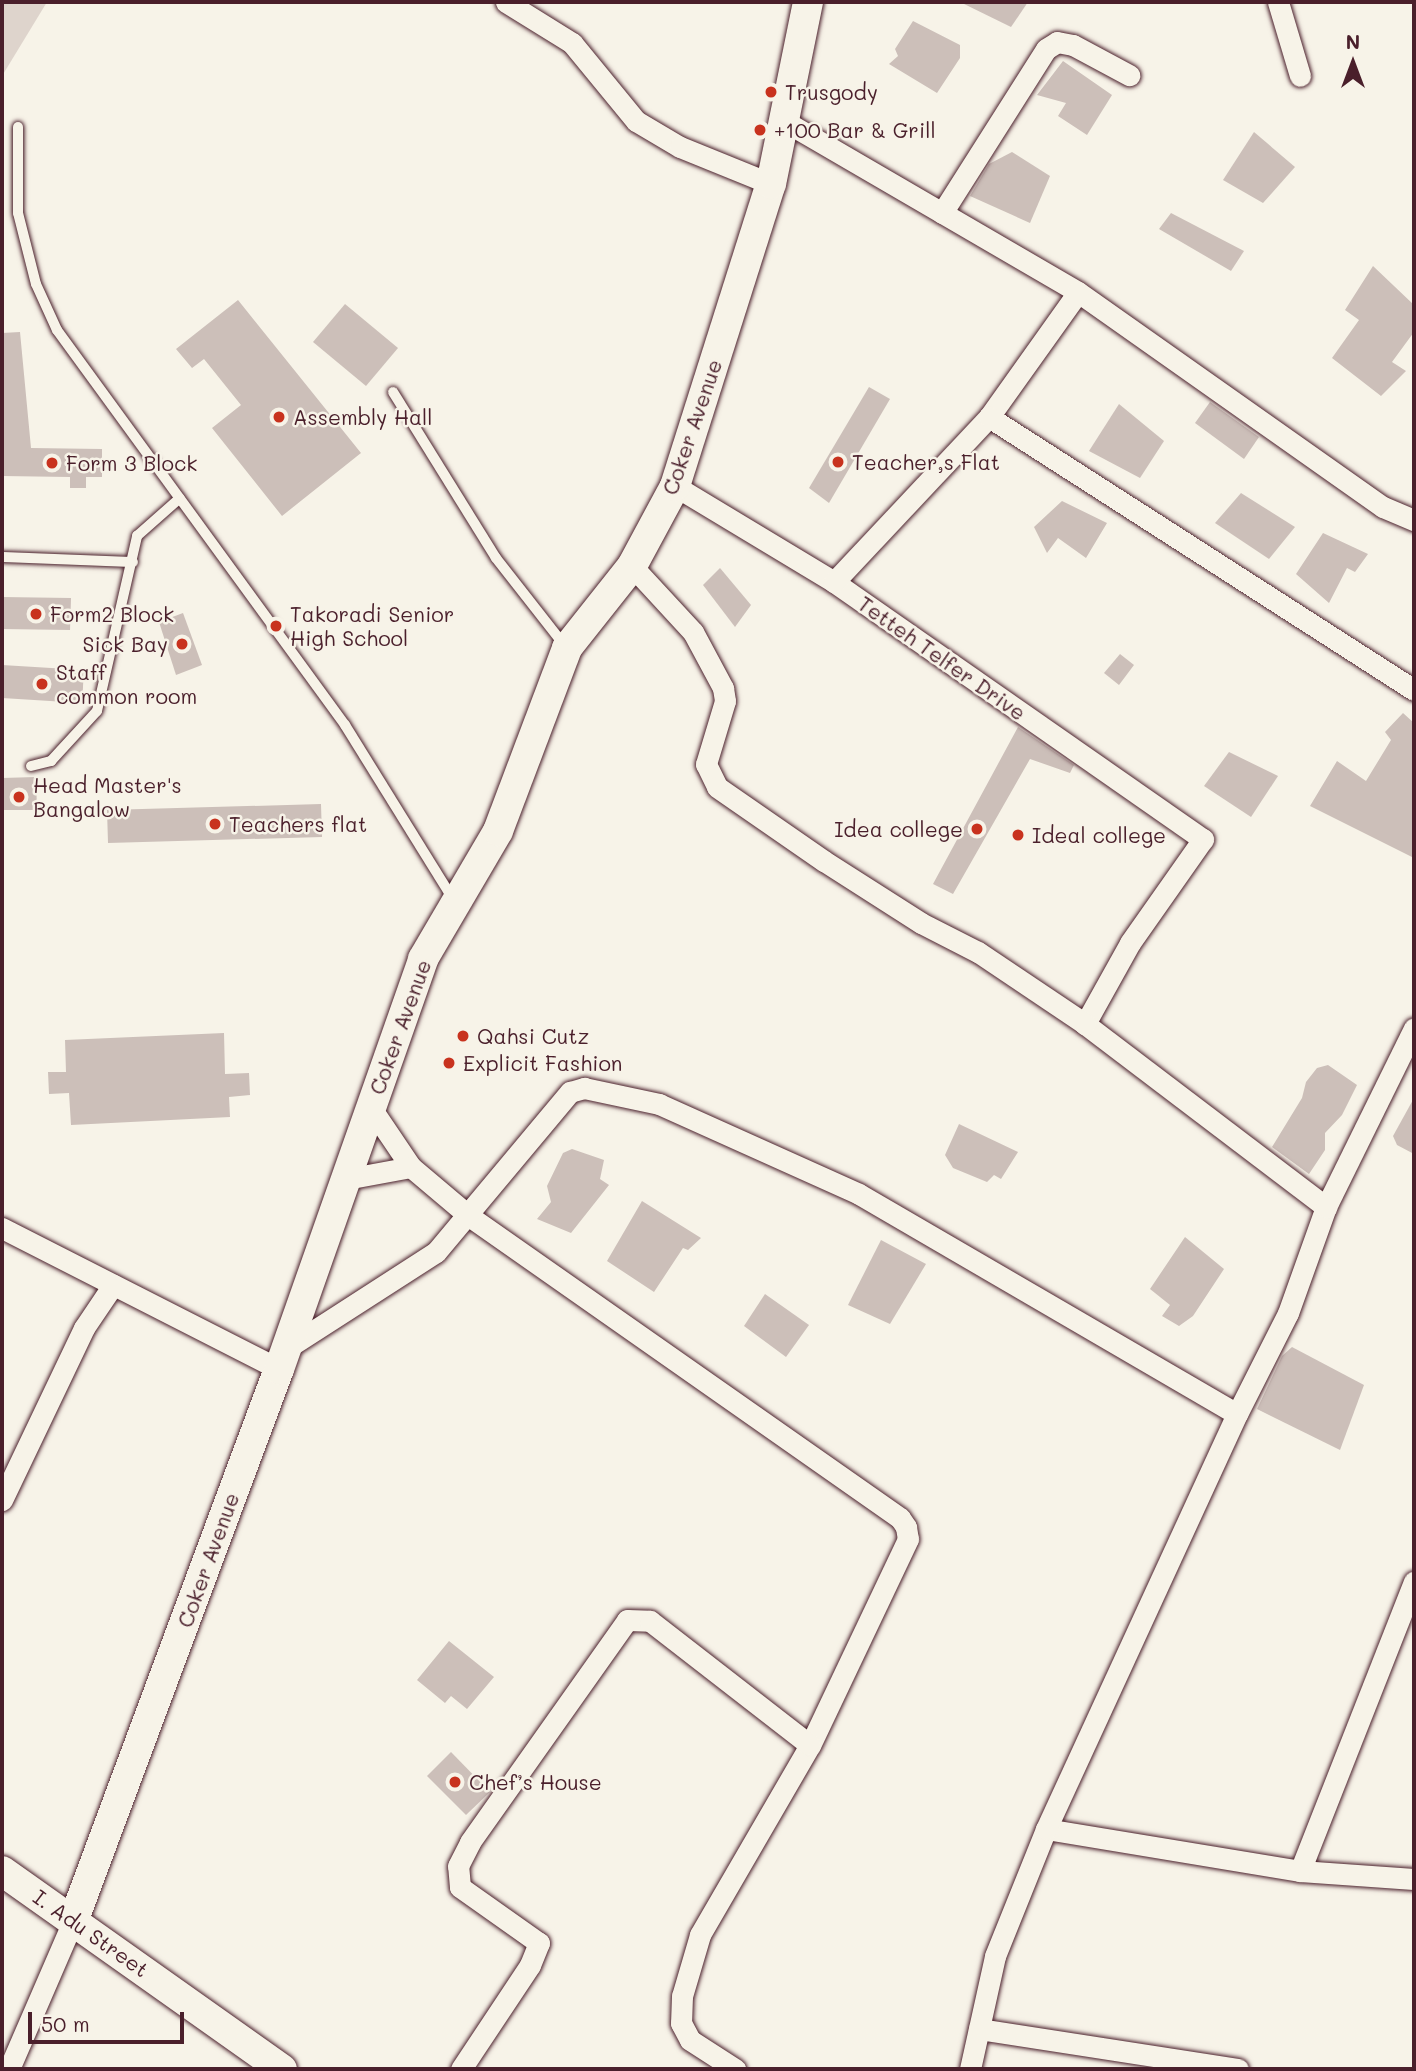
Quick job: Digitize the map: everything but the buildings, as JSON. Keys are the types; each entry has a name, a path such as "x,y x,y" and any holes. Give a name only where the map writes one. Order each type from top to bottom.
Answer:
{"street":[{"path":"506,2 572,43 636,121 680,147 771,184"},
{"name":"Coker Avenue","path":"9,2069 74,1919 283,1359 423,959 498,831 567,648 632,566 675,486 771,184 786,122 808,2"},
{"path":"1278,2 1300,76"},
{"path":"942,213 1046,50 1057,42 1073,45 1129,75"},
{"path":"786,122 1078,292 1383,507 1414,520"},
{"path":"834,582 989,417 1078,292"},
{"path":"989,417 1414,690"},
{"name":"Tetteh Telfer Drive","path":"675,486 834,582 1203,839 1130,943 1085,1024"},
{"path":"632,566 693,632 723,688 725,701 706,764 717,787 824,861 921,923 978,952 1085,1024 1326,1207"},
{"path":"970,2069 995,1956 1046,1829 1237,1413 1288,1313 1326,1207 1414,1028"},
{"path":"2,1228 113,1285 283,1359 416,1269 469,1216 569,1092 600,1090 659,1104 870,1200 1237,1413"},
{"path":"371,1108 411,1167 469,1216 900,1518 908,1539 810,1745 700,1936 682,1996 681,2023 690,2039 735,2069"},
{"path":"346,1180 411,1167"},
{"path":"2,1500 85,1328 113,1285"},
{"path":"1300,1871 1414,1583"},
{"path":"461,2069 530,1965 539,1943 460,1887 458,1866 470,1842 627,1620 640,1617 650,1621 810,1745"},
{"path":"1046,1829 1300,1871 1414,1879"},
{"name":"I. Adu Street","path":"2,1871 74,1919 282,2069"},
{"path":"979,2029 1238,2069"}],"lane":[{"path":"18,127 18,213 36,284 57,330 345,726 455,901"},
{"path":"393,392 496,558 567,648"},
{"path":"31,766 51,761 97,711 137,536 180,498"},
{"path":"2,557 132,562"}],"shaded area":[{"path":"2,2 47,2 2,76"}],"place":[{"name":"Trusgody","path":"771,92"},
{"name":"+100 Bar & Grill","path":"760,130"},
{"name":"Assembly Hall","path":"279,417"},
{"name":"Teacher,s Flat","path":"838,462"},
{"name":"Form 3 Block","path":"52,463"},
{"name":"Form2 Block","path":"36,614"},
{"name":"Takoradi Senior High School","path":"276,626"},
{"name":"Sick Bay","path":"182,644"},
{"name":"Staff common room","path":"42,684"},
{"name":"Head Master's Bangalow","path":"19,797"},
{"name":"Teachers flat","path":"215,824"},
{"name":"Idea college","path":"977,829"},
{"name":"Ideal college","path":"1018,835"},
{"name":"Qahsi Cutz","path":"463,1036"},
{"name":"Explicit Fashion","path":"449,1063"},
{"name":"Chef’s House","path":"455,1782"}]}
